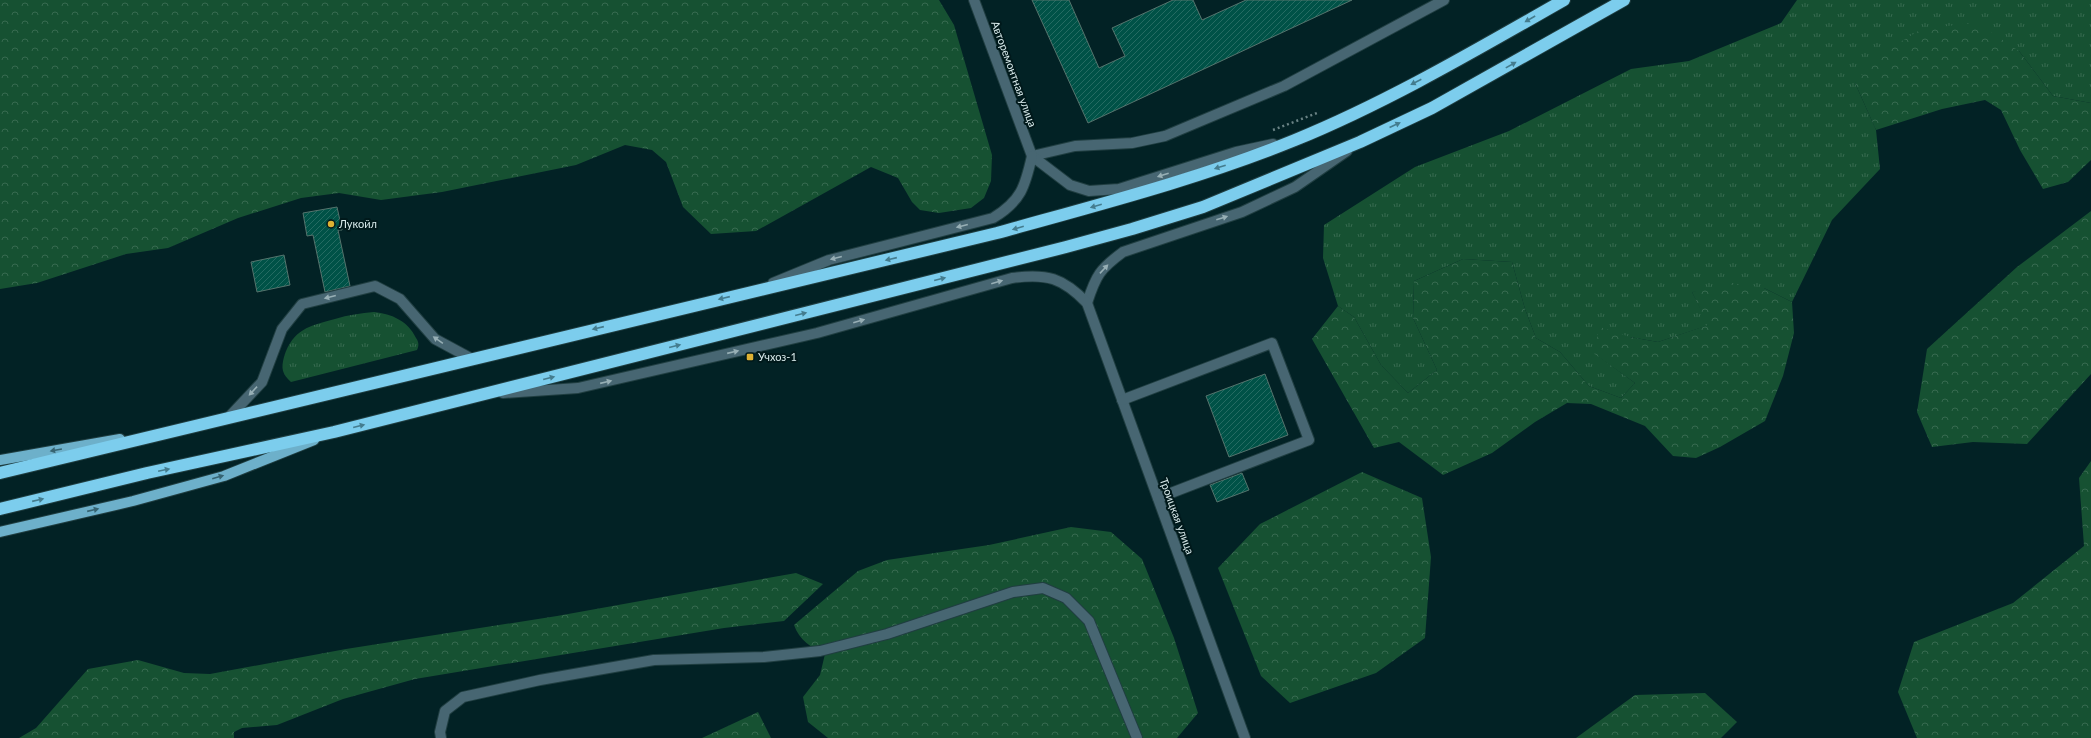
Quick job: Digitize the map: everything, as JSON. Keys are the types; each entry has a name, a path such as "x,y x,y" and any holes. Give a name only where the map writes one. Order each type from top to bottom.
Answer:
{"highway":[{"path":"0,472 1005,231 1122,198 1237,161 1295,140 1351,115 1420,80 1564,0"},
{"path":"0,509 334,432 1132,229 1203,207 1360,142 1432,108 1624,0"}],"main road":[{"path":"0,460 191,426"},
{"path":"0,532 133,501 224,476 334,432"}],"street":[{"name":"Авторемонтная улица","path":"974,0 1032,156"},
{"path":"1032,156 1074,146 1132,143 1165,136 1284,86 1444,0"},
{"path":"1032,156 1070,185 1089,191 1119,189 1236,152 1295,140"},
{"path":"484,394 578,388 817,333 1012,278 1031,275 1055,278 1072,288 1087,303 1095,278 1110,262 1123,252 1242,212 1294,187 1360,142"},
{"path":"751,292 829,260 993,218 1008,209 1020,196 1027,182 1032,156"},
{"path":"229,417 262,382 282,329 302,304 374,286 400,299 435,339 472,359"},
{"name":"Троицкая улица","path":"1087,303 1245,738"},
{"path":"1122,400 1272,343 1309,440 1158,498"},
{"path":"441,738 440,732 446,711 463,697 540,680 654,660 764,657 820,651 887,634 1013,592 1043,588 1066,598 1089,621 1137,738"}],"path":[{"path":"1265,133 1321,112"}],"green space":[{"path":"0,0 939,0 954,25 992,155 991,181 984,198 971,208 939,213 920,210 912,202 898,178 871,167 756,231 711,234 683,207 666,162 652,150 625,145 576,165 442,192 381,200 339,193 301,198 238,218 168,248 126,254 37,283 0,289"},
{"path":"1797,0 2091,0 2091,103 2053,96 2019,51 1855,83 1876,130 1880,169 1832,220 1792,302 1764,288 1692,292 1709,325 1658,342 1630,337 1594,353 1635,383 1621,398 1589,386 1560,352 1536,338 1525,309 1512,262 1463,259 1414,281 1413,318 1437,370 1408,393 1381,365 1354,317 1338,306 1323,258 1324,225 1415,167 1509,131 1631,69 1689,61 1781,23"},
{"path":"1976,22 2019,51 2053,96 2091,103 2091,160 2068,182 2043,189 2020,150 2001,110 1985,100 1942,109 1876,130 1855,83 1879,55 1920,30"},
{"path":"2091,211 2091,374 2027,444 1973,442 1932,447 1917,412 1927,349 2017,267"},
{"path":"1463,259 1512,262 1525,309 1536,338 1560,352 1589,386 1621,398 1635,383 1593,353 1600,327 1630,337 1658,342 1708,325 1692,292 1731,283 1764,288 1792,302 1794,333 1783,376 1765,421 1720,447 1696,458 1673,456 1645,426 1591,404 1567,403 1535,422 1492,453 1443,475 1399,442 1374,448 1312,339 1338,306 1354,317 1381,365 1408,393 1437,370 1413,318 1414,281"},
{"path":"374,312 399,319 409,327 417,340 417,350 291,382 286,376 283,368 284,357 292,340 303,330 317,324 354,314"},
{"path":"2091,461 2091,738 1917,738 1898,692 1914,642 2013,603 2084,546 2079,478"},
{"path":"1362,472 1422,498 1431,557 1425,638 1376,673 1290,703 1261,676 1218,568 1260,524"},
{"path":"1071,527 1111,532 1142,559 1174,638 1198,713 1177,738 828,738 808,722 803,697 820,675 825,654 806,643 799,635 794,625 858,571 887,560 989,545"},
{"path":"796,573 823,584 784,621 724,628 415,679 343,699 277,725 242,728 234,732 234,738 19,738 36,728 88,669 138,660 184,673 210,674 346,649 557,616"},
{"path":"1705,693 1737,722 1721,738 1576,738 1635,695"},
{"path":"758,712 771,738 702,738"}],"building":[{"path":"1032,0 1069,0 1099,68 1125,56 1112,28 1173,0 1193,0 1202,20 1246,0 1352,0 1088,123"},
{"path":"337,207 342,230 338,230 350,286 325,292 313,235 307,236 303,213"},
{"path":"284,255 290,285 257,292 251,262"},
{"path":"1265,374 1288,435 1229,457 1206,396"},
{"path":"1242,473 1249,490 1217,502 1210,485"}],"place":[{"name":"Лукойл","path":"331,224"},
{"name":"Учхоз-1","path":"750,357"}]}
